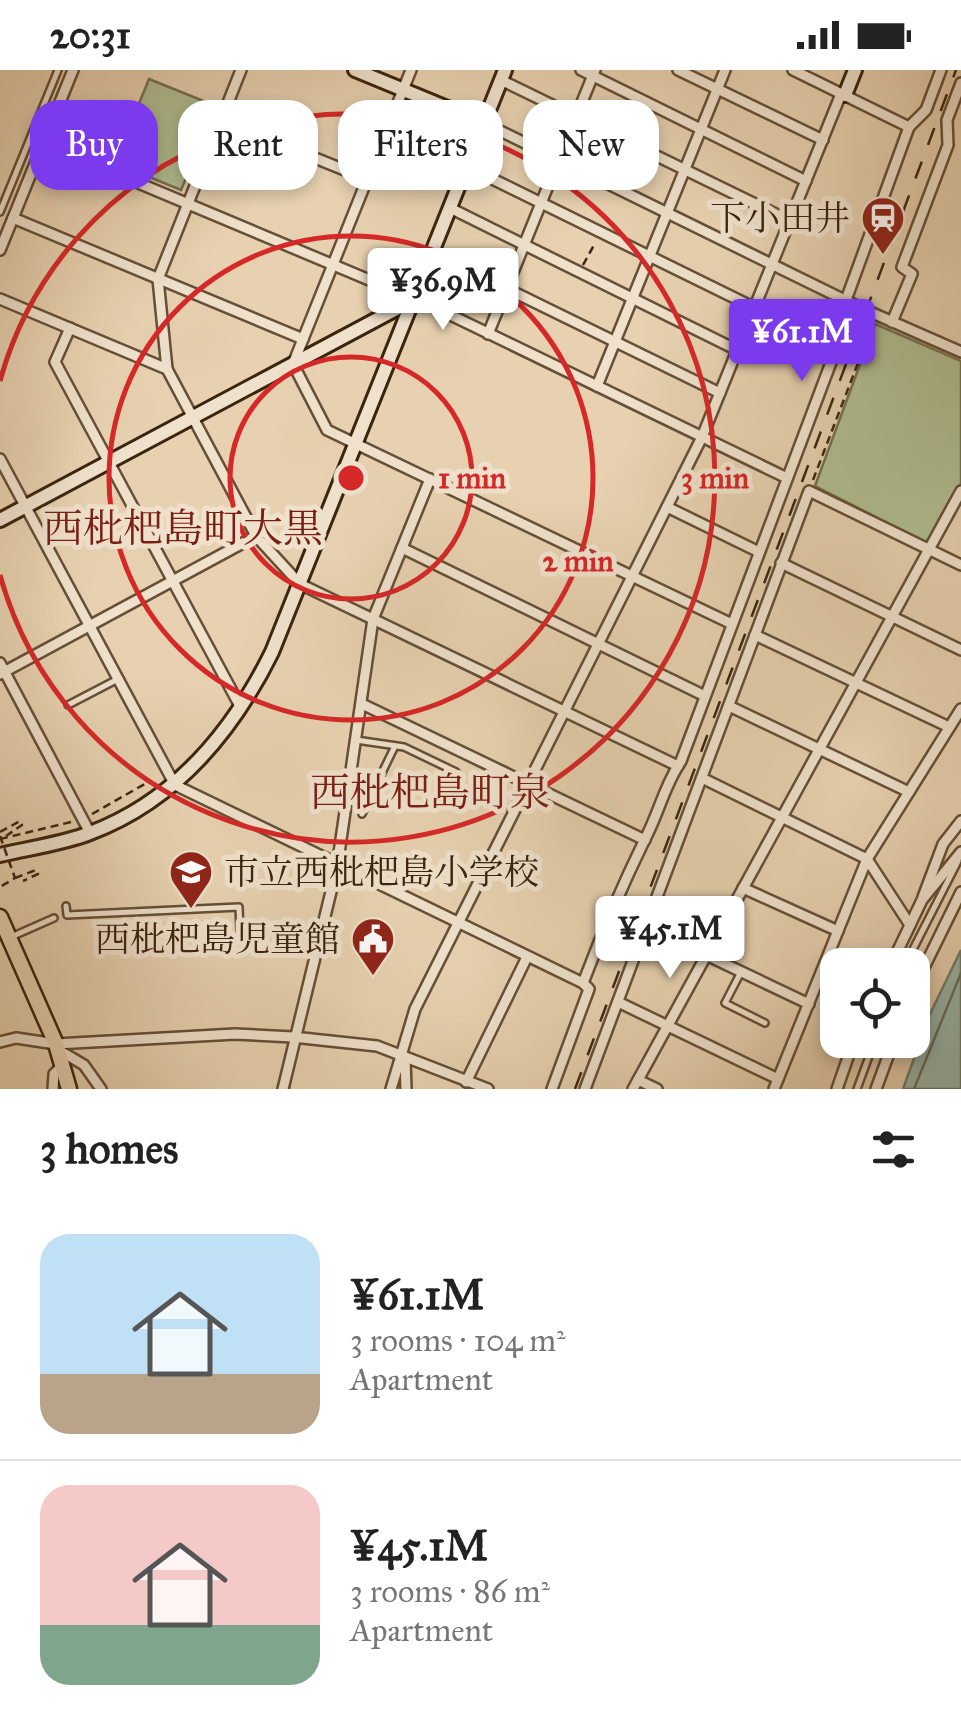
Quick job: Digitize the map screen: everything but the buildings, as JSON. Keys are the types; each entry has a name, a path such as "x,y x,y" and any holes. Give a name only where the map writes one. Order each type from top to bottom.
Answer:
{"main road":[{"path":"356,70 428,100"},
{"path":"843,94 855,70"},
{"path":"493,100 503,75"},
{"path":"0,856 90,833 176,785 241,708 272,652 457,190"},
{"path":"0,520 413,300"},
{"path":"0,917 56,1046 69,1089"}],"street":[{"path":"60,100 72,70"},
{"path":"229,100 241,70"},
{"path":"400,100 411,70"},
{"path":"581,70 594,73 806,181"},
{"path":"678,70 822,140"},
{"path":"597,386 725,70"},
{"path":"793,70 909,126"},
{"path":"583,982 622,879 645,840 665,784 678,766 706,696 850,302 909,126 926,110 940,70"},
{"path":"583,100 594,73"},
{"path":"503,75 546,100"},
{"path":"892,322 912,274 902,266 948,145 947,120 961,83"},
{"path":"391,1089 415,1009 702,437 843,94"},
{"path":"948,145 961,151"},
{"path":"659,157 790,221"},
{"path":"0,250 30,176"},
{"path":"503,184 753,312"},
{"path":"155,190 488,334 787,478"},
{"path":"194,190 158,279 167,369 256,536 300,584 678,766"},
{"path":"363,190 293,364 327,430 732,624"},
{"path":"488,334 546,190"},
{"path":"621,190 961,352"},
{"path":"450,208 737,350"},
{"path":"13,218 303,340"},
{"path":"432,252 720,393"},
{"path":"0,299 167,369"},
{"path":"70,328 55,362 241,708"},
{"path":"0,458 116,680 176,785 337,867 583,982 588,989 552,1089"},
{"path":"283,1089 337,867 373,619 430,479"},
{"path":"586,1089 809,491 961,565"},
{"path":"657,1089 636,1084 961,491"},
{"path":"667,507 760,552"},
{"path":"90,833 2,670 256,536"},
{"path":"402,548 706,696"},
{"path":"781,563 961,650"},
{"path":"755,635 950,727"},
{"path":"362,704 645,840"},
{"path":"728,706 909,792"},
{"path":"618,1002 776,1084 867,859 961,709"},
{"path":"702,778 867,859 910,924"},
{"path":"899,948 943,844 961,821"},
{"path":"922,900 961,854"},
{"path":"743,888 838,931"},
{"path":"930,955 961,892"},
{"path":"706,955 809,1004"},
{"path":"466,1082 527,957"},
{"path":"0,1042 16,1038 56,1046 235,1034 293,1037 376,1046 488,1089"},
{"path":"56,1046 84,1064 101,1089"},
{"path":"402,1058 406,1089"},
{"path":"837,1089 848,1058"},
{"path":"876,1089 887,1058"},
{"path":"53,1089 54,1074 62,1066"}],"lane":[{"path":"0,212 57,71 47,70"},
{"path":"753,312 808,338"},
{"path":"68,705 116,680"},
{"path":"356,740 396,746 456,772"},
{"path":"362,814 396,746"},
{"path":"913,948 961,854"},
{"path":"66,906 67,916 239,907 240,931 304,928 320,935"},
{"path":"10,938 54,918"},
{"path":"741,972 725,1003 765,1023"},
{"path":"857,1089 868,1058"}],"path":[{"path":"579,272 594,245"},
{"path":"809,491 877,315"},
{"path":"8,838 5,834 22,825 20,821 0,834 15,878"},
{"path":"0,888 36,870 38,874 23,880"}],"green space":[{"path":"149,79 201,100 178,100 178,189 158,181 158,100 140,100"},
{"path":"875,324 961,361 961,483 933,540 927,543 815,486"}],"water":[{"path":"961,950 961,1089 903,1089 914,1058 930,1058 930,1014"}],"railway":[{"path":"575,1089 956,70"}],"place":[{"name":"下小田井","path":"883,256"},
{"name":"市立西枇杷島小学校","path":"191,910"},
{"name":"西枇杷島児童館","path":"373,977"}],"district":[{"name":"西枇杷島町大黒","path":"183,528"},
{"name":"西枇杷島町泉","path":"430,792"}]}
